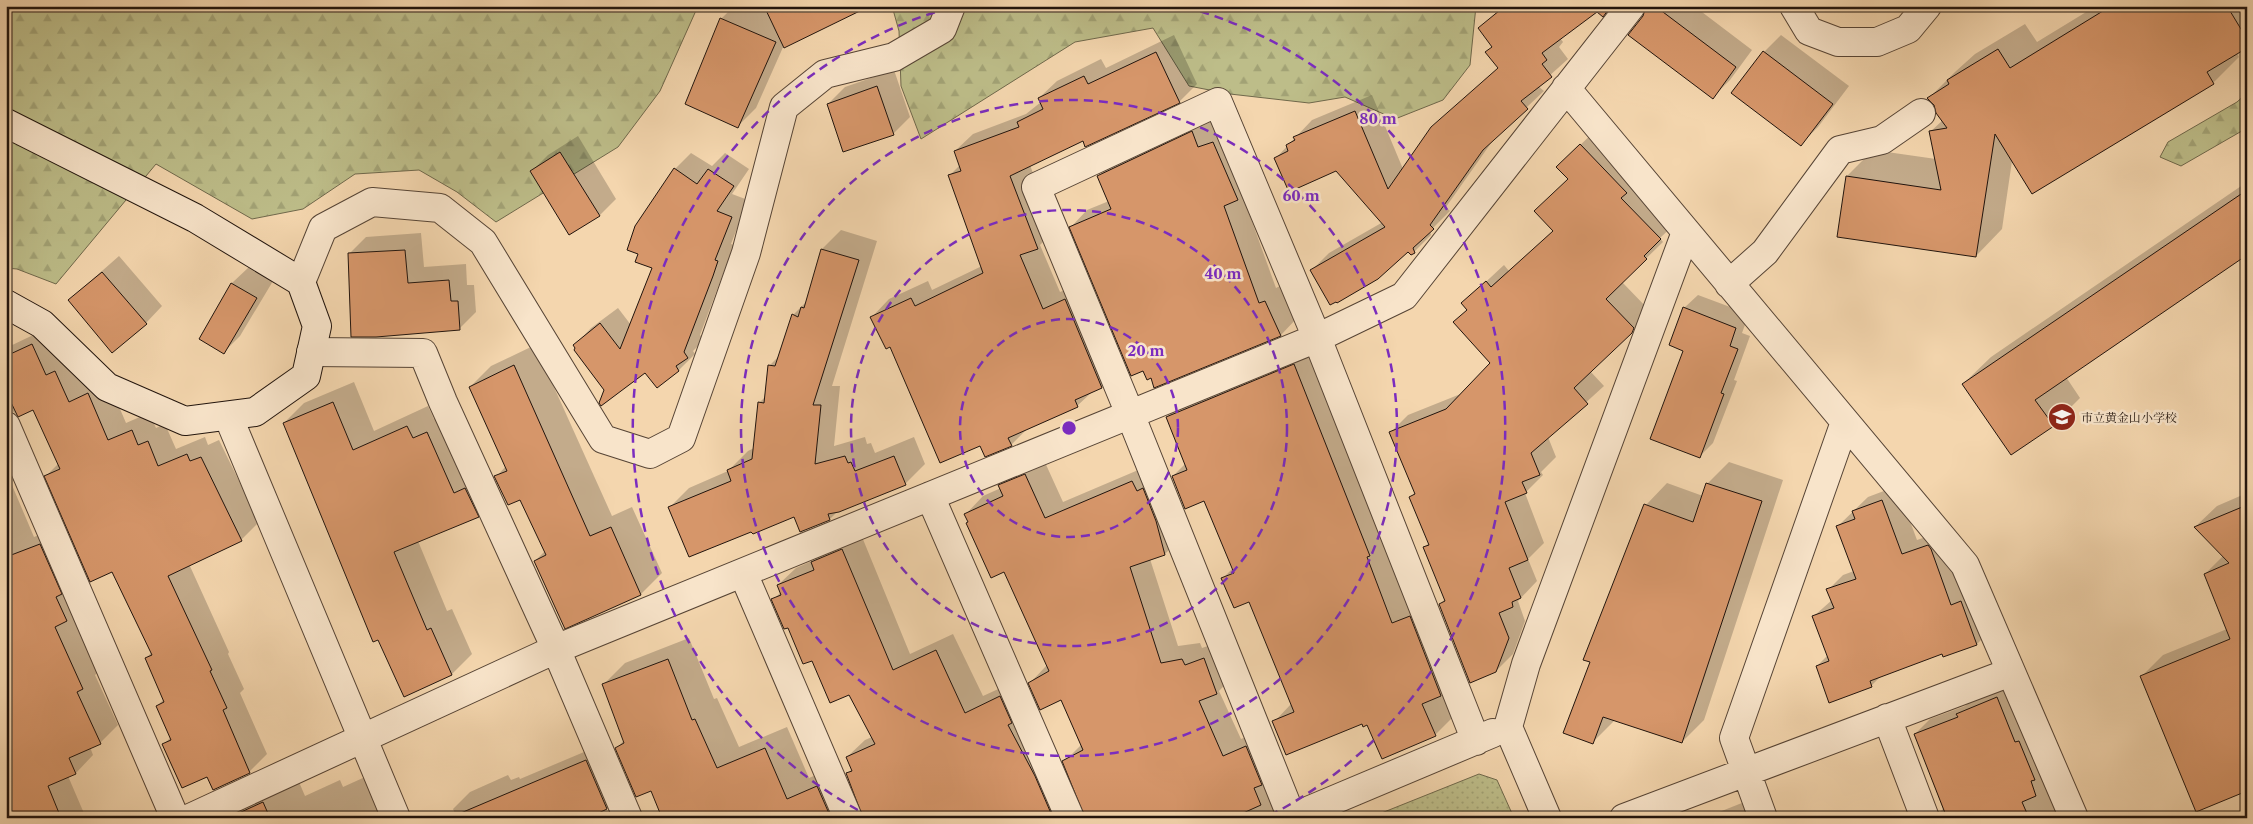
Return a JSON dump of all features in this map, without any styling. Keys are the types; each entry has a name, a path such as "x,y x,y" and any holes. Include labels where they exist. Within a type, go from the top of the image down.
{"street":[{"path":"301,282 323,228 372,202 440,208 483,242 603,439 650,454 681,438 746,253 784,107 825,74 894,57 942,29 951,6"},
{"path":"190,818 556,649 1317,338 1404,296 1631,6"},
{"path":"1794,6 1809,31 1838,42 1877,42 1908,29 1927,6"},
{"path":"1566,88 1964,565 2074,818"},
{"path":"1476,740 1317,338 1218,102 1036,187 1130,414 1292,818 1508,727"},
{"path":"1729,284 1765,252 1840,150 1882,140 1921,113"},
{"path":"6,123 196,218 301,282 317,326 306,376 255,412 184,420 107,387 42,324 6,304"},
{"path":"1547,818 1508,727 1526,664 1686,232"},
{"path":"311,352 423,353 443,402 556,649 628,818"},
{"path":"228,416 396,818"},
{"path":"1763,818 1734,738 1845,422"},
{"path":"6,426 175,818"},
{"path":"930,496 1070,818"},
{"path":"743,572 848,818"},
{"path":"1624,818 2011,672"},
{"path":"1887,718 1925,818"}],"green space":[{"path":"6,6 698,6 660,91 618,147 496,222 457,192 419,170 355,174 303,209 252,219 156,164 56,284 17,269 6,268"},
{"path":"892,6 1476,6 1470,65 1443,100 1395,119 1345,97 1309,103 1230,94 1189,86 1153,28 1075,42 921,139 901,86 899,31"},
{"path":"2247,93 2247,128 2181,166 2160,157 2168,142 2237,102"},
{"path":"1479,774 1497,780 1514,818 1369,818"}],"building":[{"path":"764,6 870,6 784,48"},
{"path":"1505,6 1611,6 1603,17 1597,12 1542,53 1547,60 1542,64 1552,77 1521,101 1528,109 1483,150 1430,225 1434,229 1413,248 1415,253 1411,255 1408,252 1378,279 1337,303 1330,305 1310,270 1385,227 1336,171 1289,192 1274,158 1288,151 1286,145 1295,140 1293,137 1355,111 1388,189 1431,127 1498,68 1485,52 1492,47 1478,28"},
{"path":"1646,6 1655,6 1736,67 1713,99 1628,35 1643,16"},
{"path":"2111,6 2227,6 2247,39 2247,48 2207,72 2214,84 2032,194 1995,134 1976,257 1837,237 1846,176 1941,190 1929,131 1947,128 1936,113 1934,105 1927,98 1949,84 1947,80 1998,49 2010,68"},
{"path":"720,18 776,42 738,128 685,104"},
{"path":"1763,51 1833,104 1801,146 1731,93"},
{"path":"1156,52 1180,103 1085,147 1083,141 1010,176 1038,249 1020,255 1043,309 1065,299 1102,388 1075,400 1078,407 1008,438 1012,446 985,457 980,446 940,463 890,347 886,349 870,317 911,298 915,306 983,273 948,175 961,171 954,151 1019,127 1017,122 1043,109 1038,98 1084,76 1088,84"},
{"path":"877,86 894,135 843,152 827,104"},
{"path":"1192,131 1198,147 1213,142 1238,200 1224,206 1259,303 1265,301 1281,336 1154,388 1151,378 1147,380 1143,371 1131,376 1069,227 1111,209 1097,176"},
{"path":"1580,144 1627,193 1621,198 1661,239 1644,256 1647,259 1606,299 1634,328 1632,333 1574,388 1588,404 1531,453 1540,475 1522,482 1527,493 1505,502 1528,560 1509,568 1521,598 1512,602 1513,607 1499,613 1509,638 1496,672 1470,683 1439,604 1445,601 1423,547 1429,545 1409,497 1415,494 1389,432 1446,409 1490,363 1453,322 1467,310 1461,303 1486,281 1491,287 1553,231 1534,211 1568,179 1556,167"},
{"path":"560,152 600,216 569,235 530,171"},
{"path":"674,168 697,184 708,169 734,186 717,211 732,217 715,260 718,261 713,276 684,352 688,358 676,366 679,371 657,388 645,373 601,406 599,403 604,390 574,350 573,345 600,323 620,349 652,268 635,262 638,254 627,250 635,226"},
{"path":"2247,190 2247,255 2035,400 2054,426 2011,455 1962,384"},
{"path":"821,249 859,260 813,405 821,405 815,464 845,456 848,463 851,462 855,471 894,456 906,485 839,512 828,514 830,520 800,532 794,517 689,557 668,507 731,481 727,470 752,459 758,402 764,403 768,365 775,366 792,314 798,317 801,307 804,308"},
{"path":"405,250 408,283 449,280 451,301 458,301 460,330 376,337 351,337 348,253"},
{"path":"102,272 147,324 112,353 68,300"},
{"path":"231,283 257,298 224,354 199,339"},
{"path":"1683,307 1736,328 1730,346 1738,349 1721,393 1724,394 1700,458 1650,439 1683,351 1669,345"},
{"path":"32,344 46,375 55,371 69,402 88,393 108,440 132,430 138,445 148,441 158,466 187,454 190,461 201,457 242,541 168,576 212,670 210,671 227,708 223,710 250,773 213,790 207,777 182,788 162,744 171,740 156,706 164,702 145,658 152,655 112,572 90,582 44,476 60,469 33,410 18,417 6,392 6,356"},
{"path":"1294,364 1370,556 1367,557 1392,623 1410,616 1441,696 1422,704 1436,736 1382,759 1367,725 1363,727 1362,724 1286,755 1272,721 1294,712 1249,602 1234,608 1221,578 1234,573 1204,501 1185,509 1172,476 1187,470 1166,417"},
{"path":"514,365 590,536 611,527 641,595 565,629 534,561 546,555 520,500 508,505 494,476 507,471 469,387"},
{"path":"333,402 353,450 407,426 413,438 427,432 454,493 465,488 479,517 394,552 427,630 431,628 452,675 404,697 378,640 373,642 283,423"},
{"path":"1025,474 1045,518 1132,481 1137,491 1143,488 1156,521 1165,555 1130,567 1161,663 1182,659 1185,665 1204,658 1217,694 1199,701 1223,756 1246,746 1262,785 1254,788 1261,805 1232,818 1085,818 1062,761 1083,750 1061,700 1040,710 1028,683 1049,671 1004,572 991,578 966,523 968,522 964,514 1003,496 998,485"},
{"path":"1706,483 1762,501 1682,743 1603,717 1593,744 1563,733 1590,662 1583,660 1644,504 1693,522"},
{"path":"1882,500 1902,554 1928,545 1931,549 1951,605 1961,601 1977,645 1943,657 1942,654 1870,681 1872,687 1829,703 1816,666 1829,661 1812,616 1834,608 1826,589 1856,579 1836,526 1855,519 1852,511"},
{"path":"2247,505 2247,791 2196,812 2140,676 2230,639 2204,574 2229,563 2194,527"},
{"path":"40,544 62,594 56,597 67,621 55,627 83,689 77,692 101,744 69,758 76,774 48,786 61,818 6,818 6,557"},
{"path":"842,549 893,670 936,650 965,713 1000,696 1012,723 1008,725 1035,776 1053,818 863,818 846,773 852,771 846,757 875,744 849,695 830,703 812,661 803,664 788,628 784,629 771,599 781,595 777,585 814,570 811,562"},
{"path":"668,659 692,720 695,719 717,768 765,748 787,799 817,786 831,818 662,818 651,791 636,797 615,748 624,743 602,684"},
{"path":"1997,697 2015,742 2019,741 2035,780 2031,781 2036,796 2022,802 2029,818 1947,818 1914,734 1958,717 1956,714"},
{"path":"586,760 607,809 588,818 449,818"},
{"path":"263,802 270,818 228,818"}],"place":[{"name":"市立黄金山小学校","path":"2062,417"}]}
